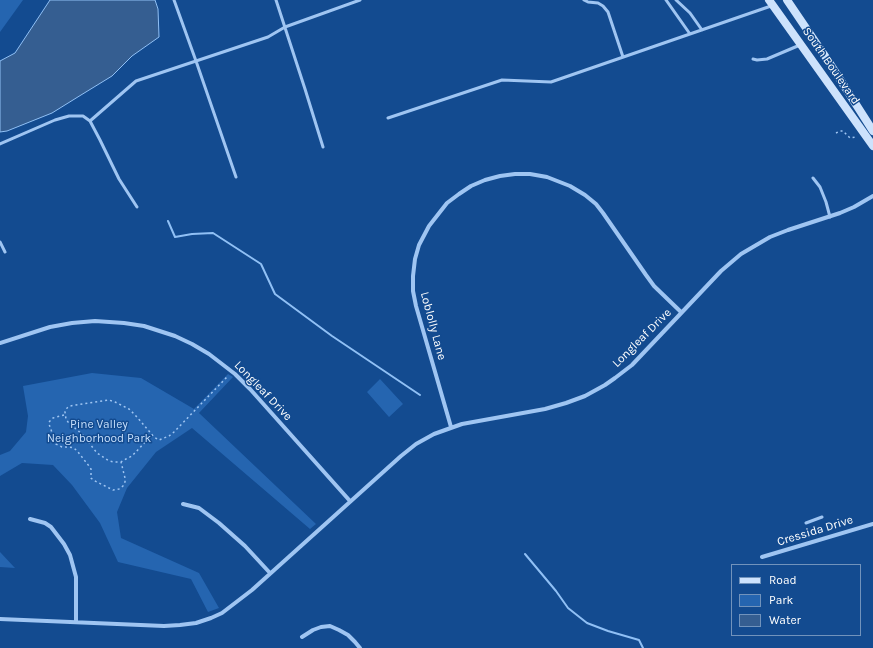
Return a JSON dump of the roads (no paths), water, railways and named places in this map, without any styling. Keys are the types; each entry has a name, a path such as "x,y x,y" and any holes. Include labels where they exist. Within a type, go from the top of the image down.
{"main road":[{"name":"South Boulevard","path":"787,0 827,58 873,131"},
{"name":"South Boulevard","path":"771,3 873,146"}],"street":[{"name":"Loblolly Lane","path":"451,428 416,306 413,276 415,259 419,245 429,226 447,203 471,186 500,176 530,174 547,177 570,186 585,195 596,204 603,213 654,286 681,312"},
{"name":"Longleaf Drive","path":"0,619 164,626 196,623 222,613 252,590 400,456 416,444 434,434 472,422 545,409 584,396 615,378 632,365 720,271 741,254 788,230 840,213 873,196"},
{"name":"Longleaf Drive","path":"0,343 50,327 95,321 124,322 144,326 175,336 209,354 239,378 350,501"},
{"path":"183,504 199,508 219,523 245,546 270,573"},
{"path":"30,519 45,523 51,527 64,544 70,555 76,577 76,622"},
{"name":"Cressida Drive","path":"762,557 873,524"},
{"path":"302,637 313,630 330,626 348,635 360,648"}],"lane":[{"path":"174,0 236,177"},
{"path":"276,0 307,95 322,147"},
{"path":"90,121 136,81 268,37 285,27 360,0"},
{"path":"584,0 598,3 608,12 623,57"},
{"path":"666,0 690,34"},
{"path":"676,0 690,13 702,30"},
{"path":"388,118 502,80 551,82 702,30 771,3"},
{"path":"753,60 767,59 801,45"},
{"path":"0,144 54,120 69,116 83,116 90,121 119,179 137,207"},
{"path":"814,178 820,187 830,217"},
{"path":"0,242 5,252"},
{"path":"806,523 822,517"}],"water":[{"path":"50,0 155,0 158,9 159,37 132,56 112,76 52,113 7,131 0,132 0,61 15,53"}],"waterway":[{"path":"168,221 175,237 192,234 213,233 261,264 275,294 332,336 420,395"},
{"path":"525,554 556,591 568,608 587,623 639,640 643,648"}],"park label":[{"name":"Pine Valley Neighborhood Park","path":"99,432"}]}
